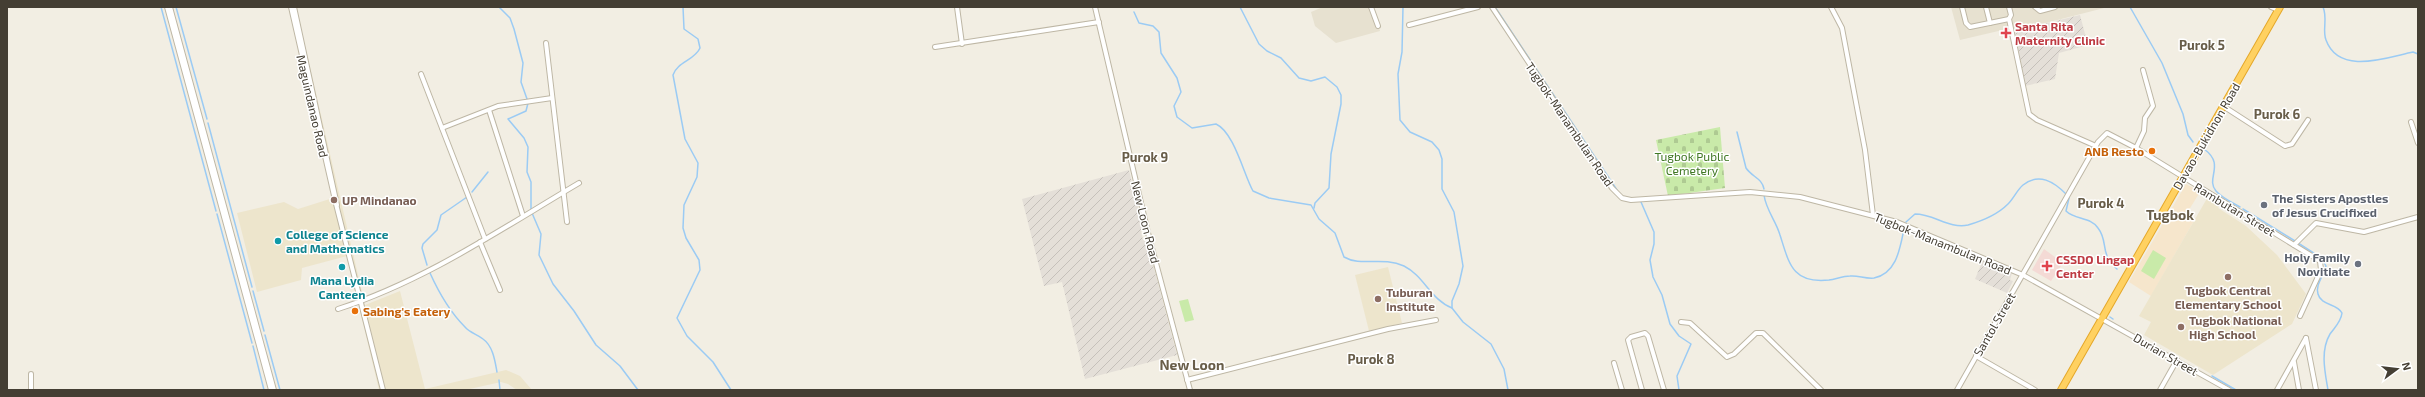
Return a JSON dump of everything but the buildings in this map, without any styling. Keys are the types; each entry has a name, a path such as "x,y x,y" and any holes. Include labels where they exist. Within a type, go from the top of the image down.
{"highway":[{"name":"Davao-Bukidnon Road","path":"2061,390 2279,8"}],"street":[{"path":"167,7 194,101"},
{"path":"170,7 271,390"},
{"name":"Maguindanao Road","path":"291,7 383,390"},
{"name":"Maguindanao Road","path":"294,7 338,205"},
{"path":"957,7 962,44"},
{"name":"New Loon Road","path":"1095,7 1149,237 1190,390"},
{"path":"1371,7 1378,26"},
{"path":"1409,25 1478,7"},
{"name":"Tugbok-Manambulan Road","path":"1492,7 1612,188 1622,198 1631,200 1728,193 1769,192 1800,197 1874,215 1897,222 2023,275 2102,318"},
{"path":"1831,7 1842,28 1865,150 1874,215"},
{"path":"1962,7 1968,26 2009,19"},
{"path":"1986,7 1990,23"},
{"path":"2009,7 2011,15 2009,19 2030,114 2037,120 2096,146"},
{"path":"2035,7 2040,11 2055,7"},
{"path":"2271,7 2279,8"},
{"path":"935,48 1099,22"},
{"path":"546,43 566,222"},
{"path":"2136,148 2144,131 2145,118 2153,106 2143,70"},
{"path":"421,74 485,239"},
{"path":"442,128 489,110 516,102 552,98"},
{"path":"2223,106 2285,146 2292,144 2308,120"},
{"path":"489,110 523,216"},
{"path":"2411,122 2418,143"},
{"name":"Rambutan Street","path":"2105,134 2110,133 2136,148 2317,259 2322,265 2300,316"},
{"name":"Santol Street","path":"1957,390 2096,146 2105,134"},
{"path":"338,308 362,301 406,283 480,242 579,183"},
{"path":"2294,245 2316,223 2364,232 2418,218"},
{"path":"480,242 500,290"},
{"path":"245,290 274,390"},
{"name":"Durian Street","path":"2102,318 2229,390"},
{"path":"1187,380 1396,327 1436,320"},
{"path":"1681,322 1690,323 1724,356 1734,354 1756,333 1763,333 1821,390"},
{"path":"1642,390 1628,340 1631,337 1645,333 1648,336 1664,390"},
{"path":"2277,390 2294,362 2306,338 2316,390"},
{"path":"1976,356 2035,390"},
{"path":"2160,390 2177,360"},
{"path":"2294,362 2299,390"},
{"path":"1614,363 1622,390"},
{"path":"30,390 31,374"},
{"path":"2280,384 2282,390"}],"shaded area":[{"name":"UP Mindanao","path":"289,7 296,7 365,305 400,291 425,389 506,370 520,376 532,390 517,390 508,384 501,382 465,390 379,390 347,256 302,268 301,280 257,292 237,213 284,202 298,209 333,198"},
{"path":"1323,7 1372,7 1380,31 1336,43 1315,26 1311,12"},
{"path":"1951,7 2108,7 2015,31 2007,29 1960,40"},
{"path":"2080,15 2088,45 2059,53 2055,79 2025,86 2015,31"},
{"path":"1129,170 1143,228 1141,232 1143,240 1147,242 1177,355 1085,379 1062,282 1044,286 1022,199"},
{"path":"2186,184 2200,192 2187,213 2195,219 2151,296 2129,282"},
{"name":"Tugbok Central Elementary School","path":"2209,195 2221,202 2218,208 2246,226 2277,255 2306,294 2292,324 2213,375 2144,335 2151,322 2139,316"},
{"name":"CSSDO Lingap Center","path":"2044,249 2063,263 2051,281 2032,270"},
{"path":"1983,260 2012,273 2010,280 2013,281 2007,293 1975,279"},
{"name":"Tuburan Institute","path":"1388,267 1402,323 1369,331 1355,275"}],"green space":[{"name":"Tugbok Public Cemetery","path":"1720,127 1725,188 1668,196 1656,140"},
{"path":"2153,250 2166,258 2154,279 2141,271"},
{"path":"1188,299 1194,320 1185,322 1179,301"}],"waterway":[{"path":"161,7 216,211"},
{"path":"176,7 207,119"},
{"path":"499,7 510,18 514,29 523,63 521,82 527,99"},
{"path":"683,7 684,29 698,39 700,48 698,52 678,67 673,75 685,139 698,163 697,177 684,205 683,228 686,238 699,260 700,270 677,318 687,336 713,362 731,390"},
{"path":"1240,7 1259,44 1267,51 1281,58 1299,78 1311,81 1325,77 1337,87 1341,95 1341,104 1331,154 1329,188 1315,203 1314,208"},
{"path":"1403,7 1402,52 1398,74 1400,120 1410,132 1432,142 1439,150 1442,159 1442,189 1454,212 1463,266 1459,284 1452,301 1452,308 1463,322 1491,344 1504,369 1508,390"},
{"path":"1495,7 1617,190"},
{"path":"2130,7 2162,63 2183,114 2188,135 2193,142"},
{"path":"2323,7 2325,15 2326,40 2332,51 2342,58 2353,61 2365,61 2378,60 2413,52 2418,54"},
{"path":"1134,12 1139,23 1153,26 1159,32 1161,53 1177,78 1181,92 1174,106 1177,117 1192,128 1216,124 1222,129 1233,144 1253,191 1269,198 1311,205 1319,219 1335,233 1344,257 1357,261 1388,262 1404,266 1411,270 1438,299 1452,308"},
{"path":"528,103 526,111 508,119 524,138 528,147 527,172 531,182 531,209"},
{"path":"208,123 252,287"},
{"path":"1737,132 1746,168 1761,182 1764,189"},
{"path":"2204,149 2214,160 2215,166 2213,186 2216,191 2218,194 2240,207"},
{"path":"472,192 488,172"},
{"path":"1906,222 1915,214 1929,216 1954,225 1968,225 1990,217 2000,211 2010,202 2023,185 2035,179 2051,182 2066,194"},
{"path":"1764,195 1790,263 1794,270 1807,279 1829,280 1845,276 1874,278 1882,275 1888,271 1896,259 1904,229"},
{"path":"427,265 422,248 423,244 437,230 441,215 467,197"},
{"path":"2069,198 2066,211 2074,216 2095,224 2103,238 2108,258 2111,264 2117,269"},
{"path":"1641,202 1654,232 1654,244 1650,260 1653,277 1662,295 1670,324 1679,336 1691,344 1677,376 1679,390"},
{"path":"2243,209 2295,241"},
{"path":"532,213 541,234 539,255 553,284 574,311 596,345 620,366 638,390"},
{"path":"217,214 252,343"},
{"path":"2298,243 2320,257"},
{"path":"2322,259 2326,266 2318,287 2318,294 2322,301 2337,308 2342,313 2339,322 2330,334 2325,347 2324,362 2328,390"},
{"path":"430,273 441,295 454,315 467,329 483,339 489,346 493,354 497,372"},
{"path":"253,291 264,331"},
{"path":"265,335 280,390"},
{"path":"253,346 264,390"},
{"path":"2212,376 2236,390"},
{"path":"499,380 500,390"}],"place":[{"name":"Santa Rita Maternity Clinic","path":"2006,33"},
{"name":"ANB Resto","path":"2152,151"},
{"name":"UP Mindanao","path":"334,200"},
{"name":"The Sisters Apostles of Jesus Crucifixed","path":"2264,205"},
{"name":"College of Science and Mathematics","path":"278,241"},
{"name":"Holy Family Novitiate","path":"2358,264"},
{"name":"CSSDO Lingap Center","path":"2047,266"},
{"name":"Mana Lydia Canteen","path":"342,267"},
{"name":"Tugbok Central Elementary School","path":"2228,277"},
{"name":"Tuburan Institute","path":"1378,299"},
{"name":"Sabing's Eatery","path":"355,311"},
{"name":"Tugbok National High School","path":"2181,327"}],"district":[{"name":"Purok 5","path":"2202,45"},
{"name":"Purok 6","path":"2277,114"},
{"name":"Purok 9","path":"1145,157"},
{"name":"Purok 4","path":"2101,203"},
{"name":"Tugbok","path":"2170,214"},
{"name":"Purok 8","path":"1371,359"},
{"name":"New Loon","path":"1192,364"}]}
